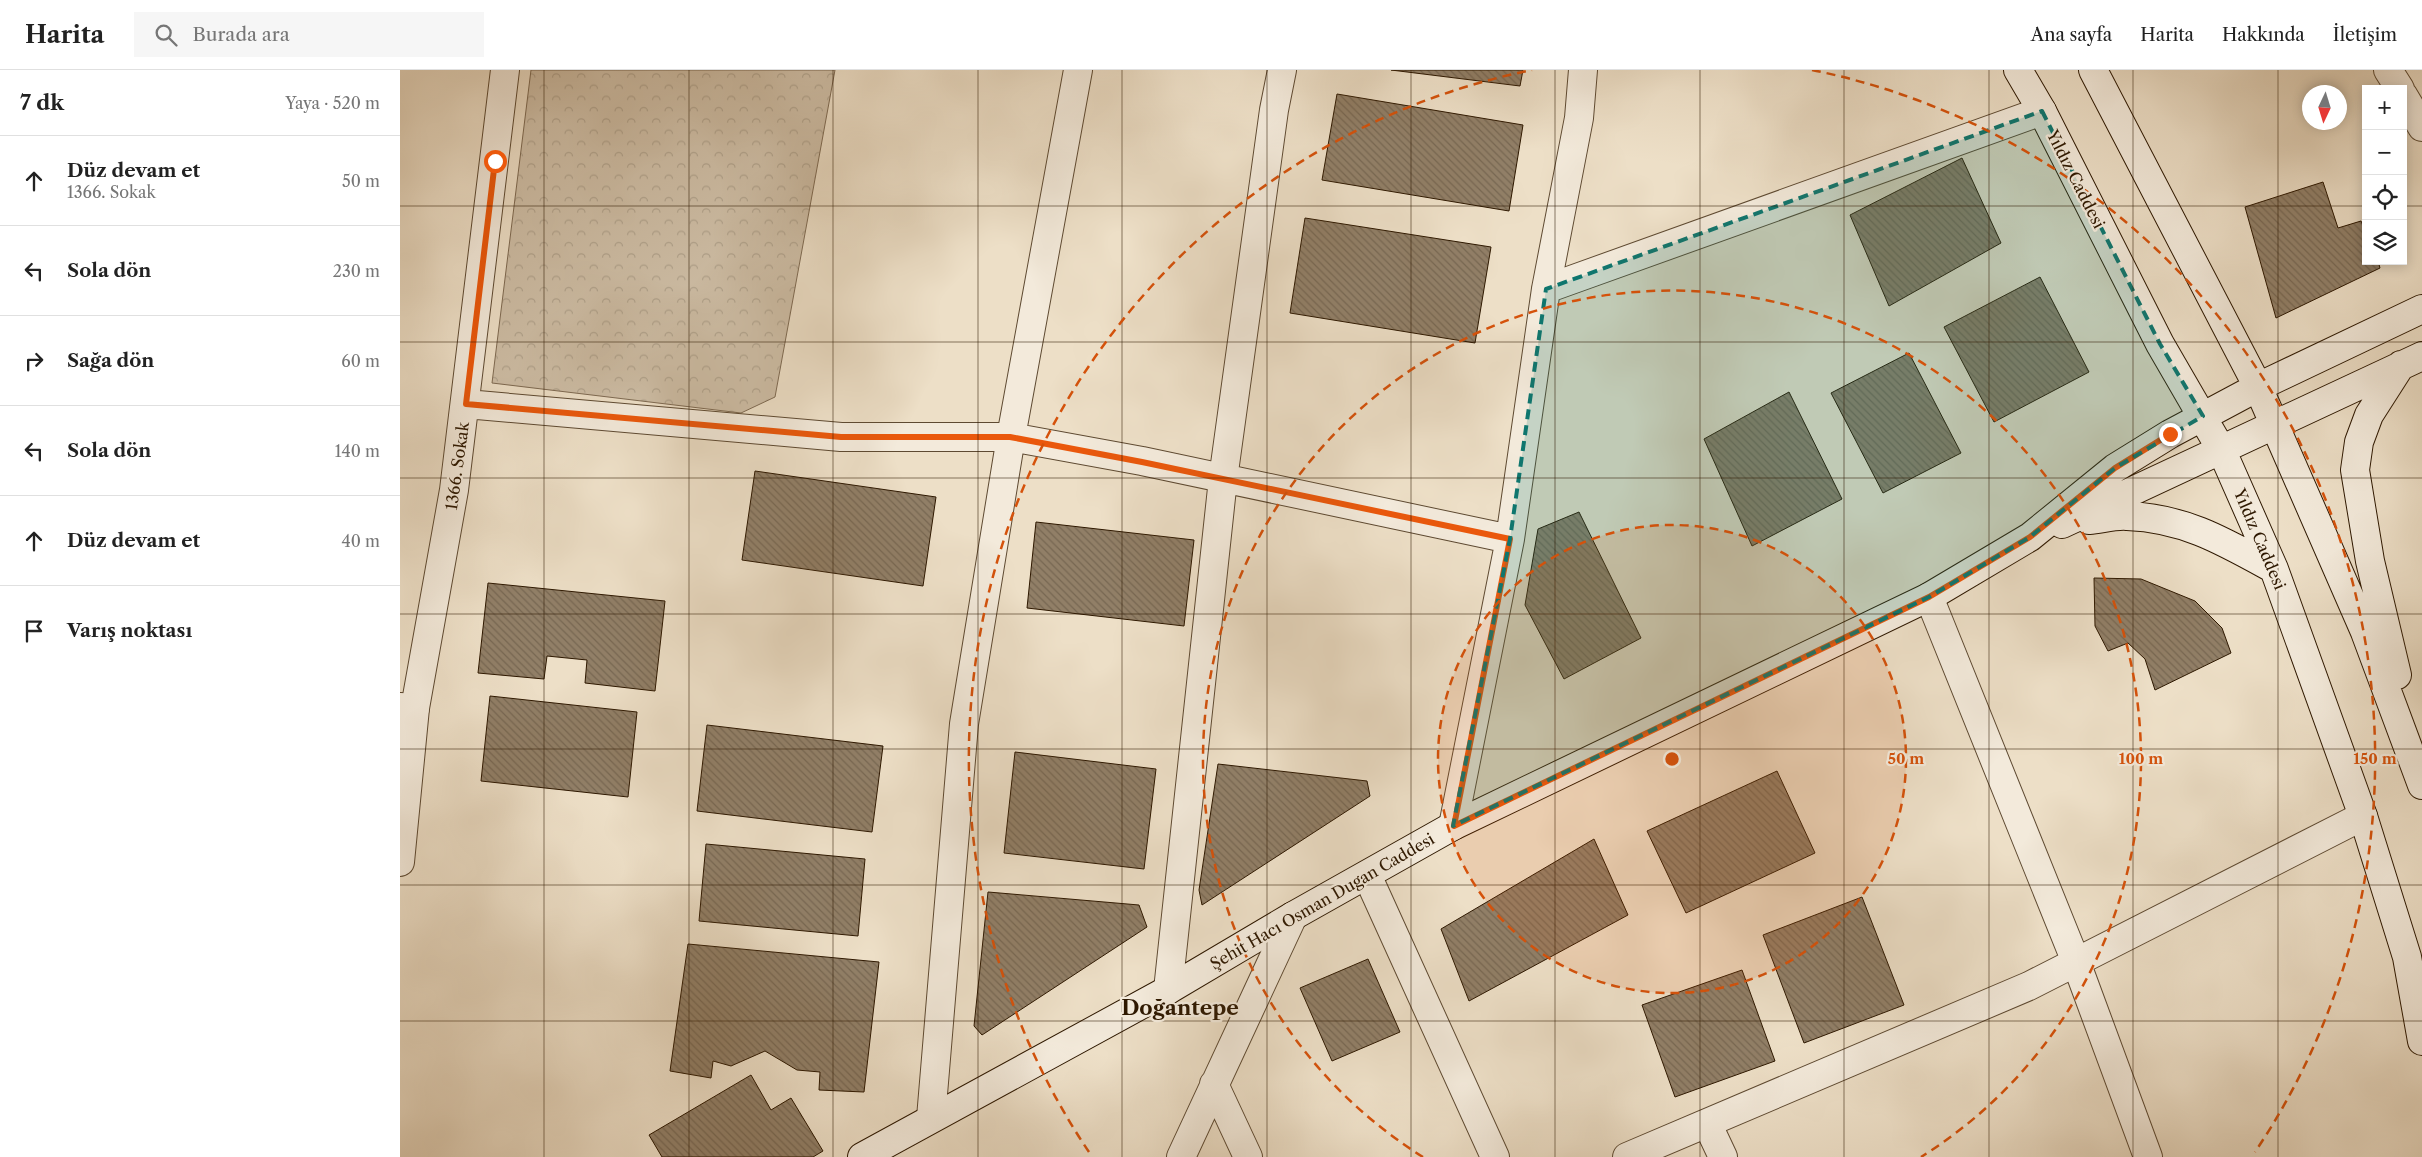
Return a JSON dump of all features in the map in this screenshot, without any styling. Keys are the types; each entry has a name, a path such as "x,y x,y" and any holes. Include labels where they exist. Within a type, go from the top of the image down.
{"street":[{"name":"1366. Sokak","path":"400,862 408,708 454,490 466,404 505,70"},
{"path":"931,1118 964,724 1010,437 1078,70"},
{"path":"1168,990 1223,478 1274,110 1282,70"},
{"path":"1454,826 1510,539 1546,289 1579,118 1583,70"},
{"name":"Yıldız Caddesi","path":"2018,70 2042,111 2160,344 2222,451 2274,569 2363,816 2407,957 2422,1041"},
{"path":"2093,70 2258,387 2365,632 2422,785"},
{"path":"2388,70 2397,85"},
{"path":"2407,102 2422,127"},
{"path":"1546,289 2042,111"},
{"path":"2030,537 2115,468 2203,416 2258,387 2422,309"},
{"path":"2030,537 2063,524 2222,451 2412,360"},
{"path":"2412,360 2369,415 2359,442 2355,470 2370,561 2422,785"},
{"path":"466,404 841,437 1010,437 1223,478 1510,539"},
{"path":"2063,524 2126,516 2172,522 2211,534 2274,569"},
{"name":"Şehit Hacı Osman Dugan Caddesi","path":"862,1157 1168,990 1293,916 1454,826 1929,597 2030,537"},
{"path":"1929,597 2076,962 2148,1157"},
{"path":"1626,1157 2029,986 2363,816"},
{"path":"1367,874 1494,1157"},
{"path":"1181,1157 1293,916"},
{"path":"1214,1084 1248,1157"},
{"path":"1707,1122 1722,1157"}],"highlighted area":[{"path":"2042,111 2160,344 2203,416 2115,468 2030,537 1929,597 1453,826 1510,539 1546,289"}],"green space":[{"path":"531,70 835,70 775,397 741,413 492,383"}],"building":[{"path":"1391,70 1523,70 1520,86"},
{"path":"1337,94 1523,125 1509,211 1322,180"},
{"path":"1962,158 2001,243 1889,306 1850,215"},
{"path":"2323,182 2338,228 2361,221 2362,265 2379,265 2380,268 2276,318 2245,207"},
{"path":"1305,218 1491,247 1475,343 1290,313"},
{"path":"2040,277 2089,372 1994,422 1944,327"},
{"path":"1909,353 1961,453 1883,493 1831,393"},
{"path":"1789,392 1842,499 1752,546 1704,439"},
{"path":"755,471 936,497 923,586 742,560"},
{"path":"1579,512 1641,638 1564,679 1525,605 1538,529"},
{"path":"1036,522 1194,540 1184,626 1027,608"},
{"path":"2094,578 2141,579 2195,601 2222,628 2231,653 2155,690 2145,659 2128,643 2108,651 2095,626"},
{"path":"488,583 665,601 655,691 585,683 587,660 547,656 544,679 478,673"},
{"path":"490,696 637,712 628,797 481,781"},
{"path":"707,725 883,746 872,832 697,811"},
{"path":"1015,752 1156,769 1144,869 1004,853"},
{"path":"1218,764 1367,781 1370,796 1202,905 1199,890"},
{"path":"1777,771 1815,853 1686,913 1647,831"},
{"path":"1594,839 1628,915 1469,1001 1441,929"},
{"path":"706,844 865,859 858,936 699,921"},
{"path":"988,892 1139,905 1147,927 982,1035 974,1026"},
{"path":"1862,897 1904,1005 1804,1043 1763,935"},
{"path":"688,944 879,962 864,1092 819,1090 820,1072 797,1070 765,1051 731,1066 713,1061 711,1078 670,1071"},
{"path":"1368,959 1400,1032 1332,1061 1300,988"},
{"path":"1742,970 1775,1061 1675,1097 1642,1005"},
{"path":"751,1075 771,1110 791,1098 823,1151 813,1157 662,1157 649,1135"}],"district":[{"name":"Doğantepe","path":"1180,1007"}],"route":[{"path":"495,161 466,404 841,437 1010,437 1142,462 1510,539 1454,826 1929,597 2030,537 2115,468 2170,434"}]}
